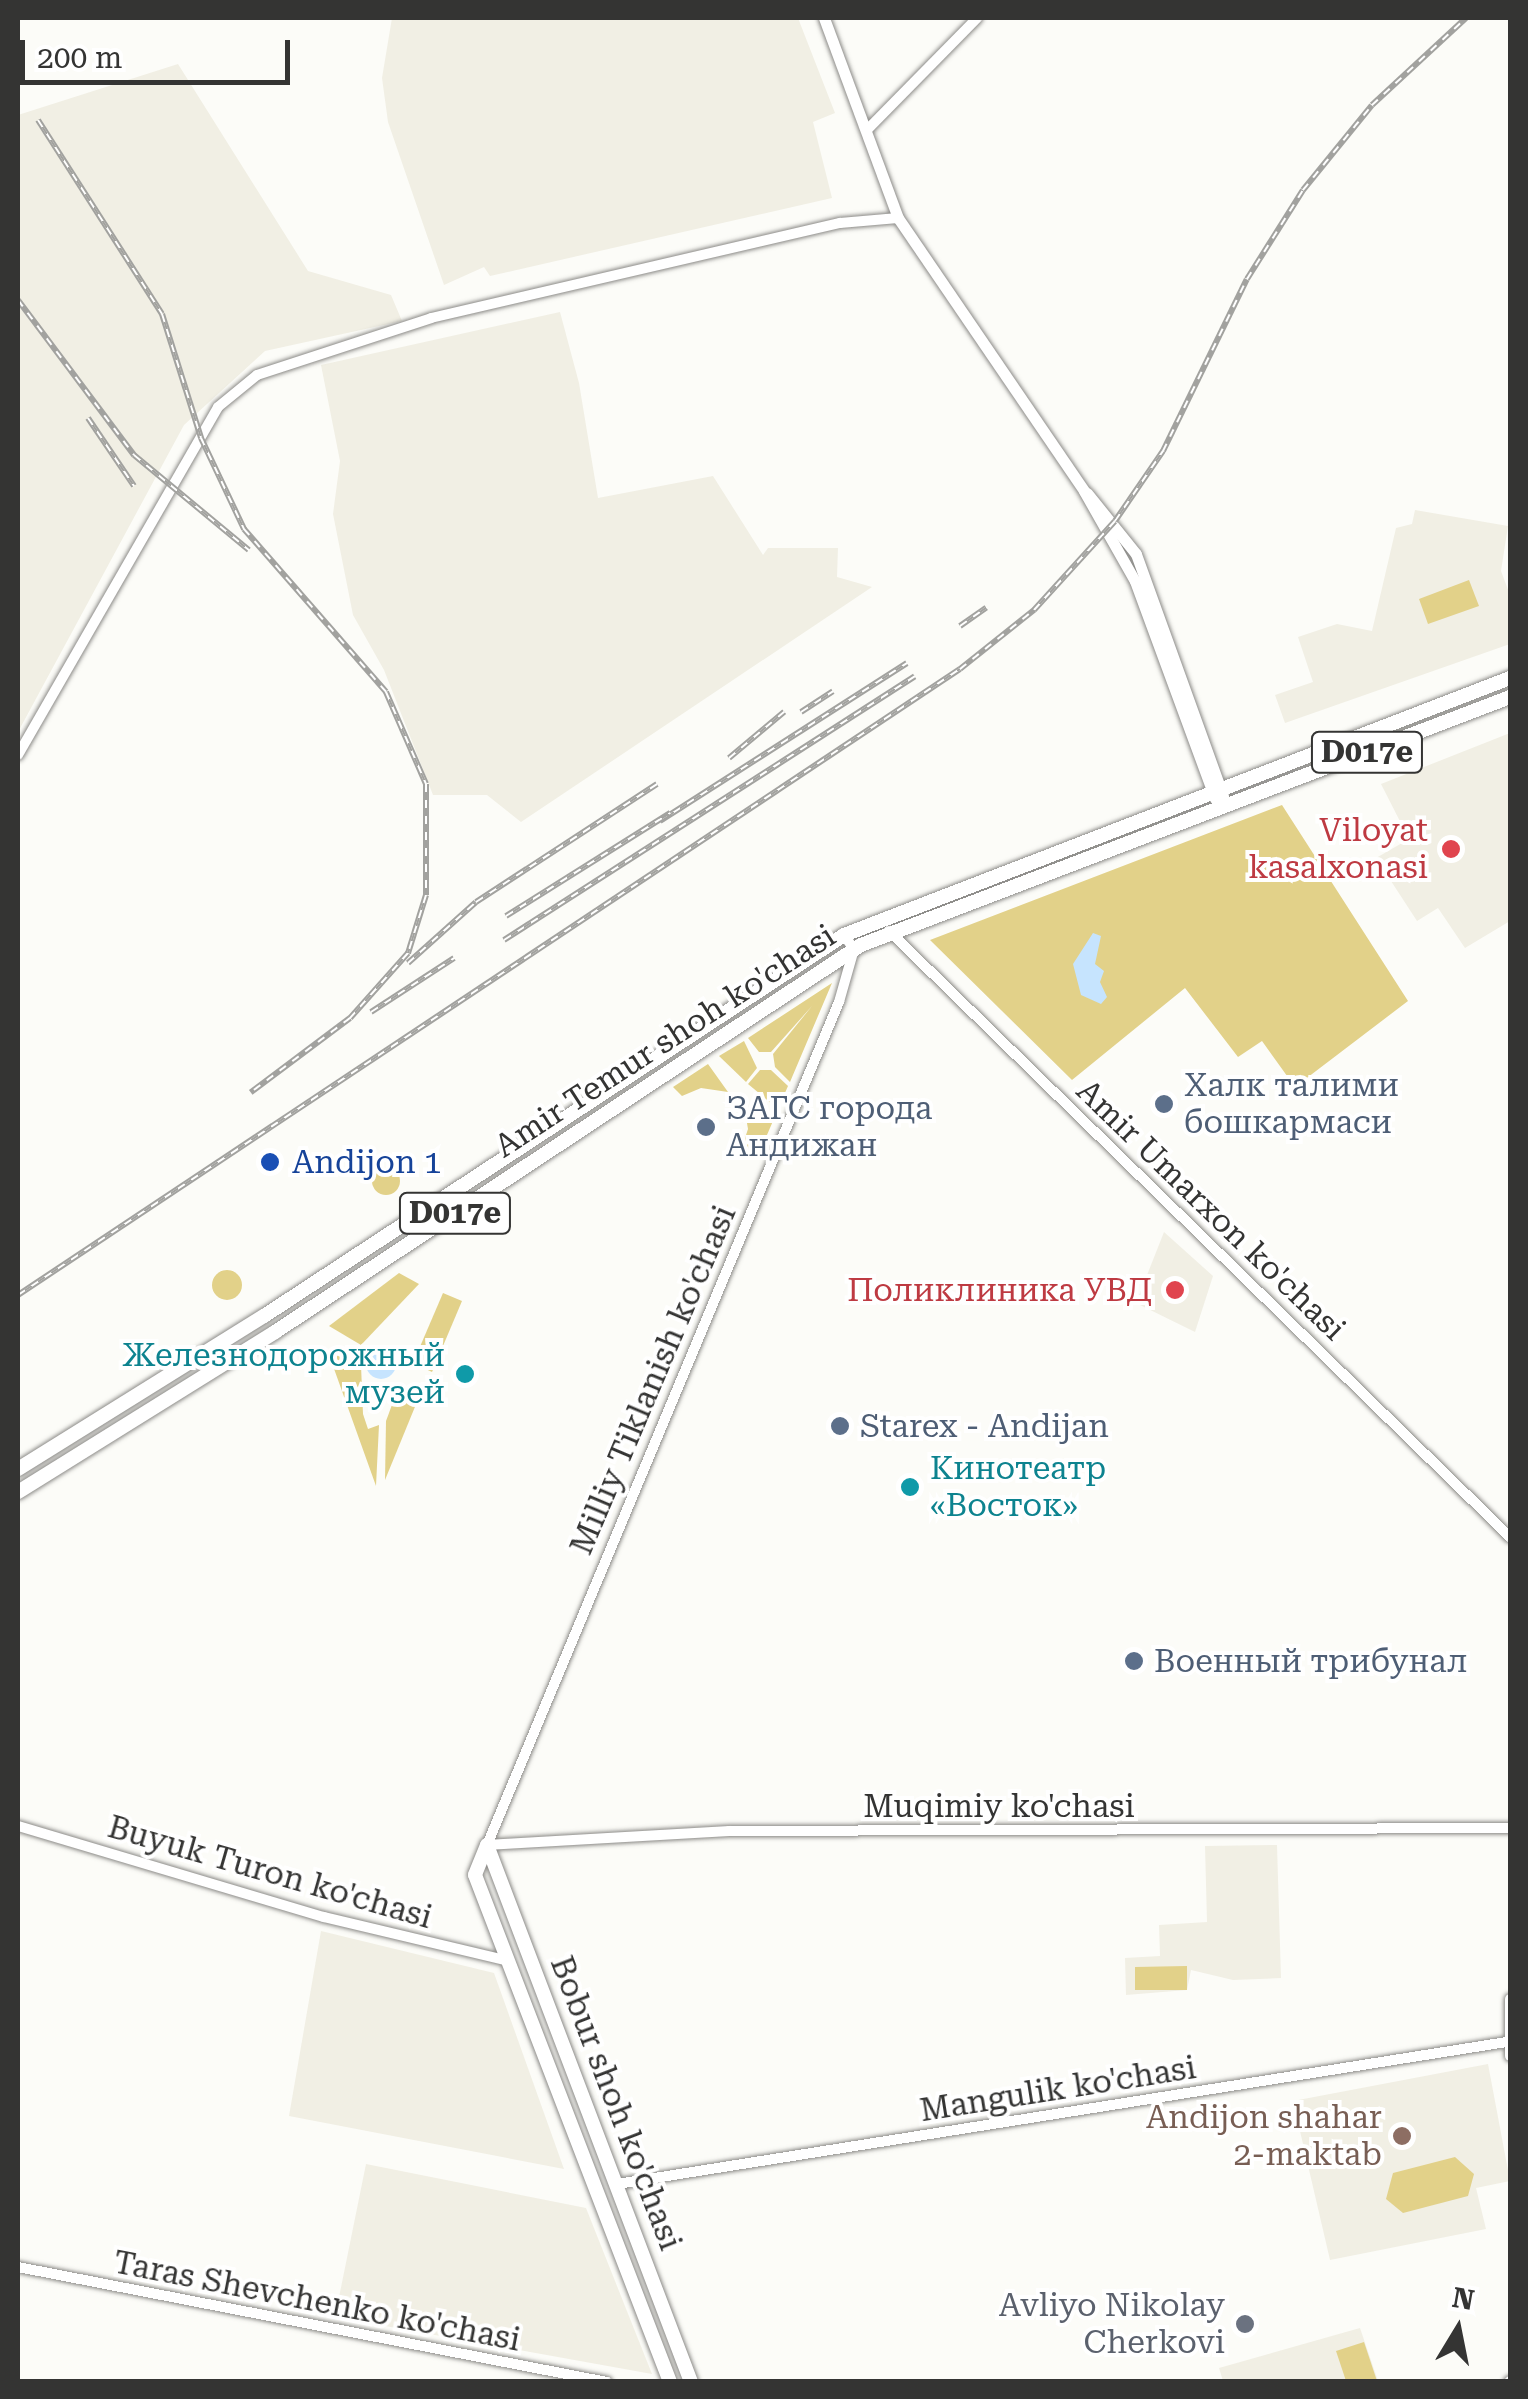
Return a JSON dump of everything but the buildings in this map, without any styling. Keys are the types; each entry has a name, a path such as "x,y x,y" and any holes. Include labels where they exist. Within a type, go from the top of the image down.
{"main road":[{"path":"824,18 898,218 1084,490 1136,554 1222,785 1222,806"},
{"path":"1084,490 1135,581 1208,791 1222,806"},
{"name":"D017e","path":"882,916 1510,678"},
{"name":"D017e","path":"890,932 1510,696"},
{"name":"Amir Temur shoh ko'chasi","path":"18,1469 264,1316 844,935 882,916"},
{"name":"Amir Temur shoh ko'chasi","path":"18,1492 275,1332 854,949 890,932"},
{"path":"264,1316 275,1332"},
{"name":"Bobur shoh ko'chasi","path":"487,1845 475,1876 670,2382"},
{"name":"Bobur shoh ko'chasi","path":"487,1845 691,2382"}],"street":[{"path":"867,130 977,18"},
{"path":"18,756 218,408 257,374 431,318 840,223 898,218"},
{"name":"Amir Umarxon ko'chasi","path":"882,916 890,932 1510,1538"},
{"path":"844,935 854,949"},
{"name":"Milliy Tiklanish ko'chasi","path":"487,1845 825,1038 854,949"},
{"name":"Buyuk Turon ko'chasi","path":"18,1826 307,1912 509,1961"},
{"name":"Muqimiy ko'chasi","path":"487,1845 730,1832 1510,1828"},
{"path":"1510,1999 1510,2056"},
{"name":"Mangulik ko'chasi","path":"617,2184 1507,2042"},
{"name":"Taras Shevchenko ko'chasi","path":"18,2267 606,2382"}],"shaded area":[{"path":"392,18 798,18 835,113 813,122 832,198 490,276 484,267 444,285 388,122 382,78"},
{"path":"178,64 308,271 391,295 402,321 265,351 184,425 18,732 18,115"},
{"path":"560,312 579,383 598,498 713,476 763,555 768,548 838,548 837,577 872,587 521,822 487,795 433,795 384,670 353,615 333,514 340,461 321,365"},
{"path":"1415,510 1508,526 1501,571 1510,595 1510,644 1285,723 1275,695 1313,682 1298,637 1337,624 1372,631 1396,528 1412,524"},
{"path":"1469,580 1479,606 1428,624 1419,599"},
{"name":"Viloyat kasalxonasi","path":"1510,733 1510,921 1465,948 1438,908 1417,921 1376,858 1409,839 1381,784"},
{"path":"1282,805 1408,1001 1295,1087 1262,1041 1238,1057 1185,988 1072,1080 930,940"},
{"path":"832,983 790,1082 775,1067 773,1054 812,1006 771,1052 759,1052 748,1038"},
{"path":"744,1041 757,1068 746,1082 719,1056"},
{"path":"708,1064 728,1092 701,1088 682,1096 673,1087"},
{"path":"760,1070 771,1070 788,1086 778,1109 748,1084"},
{"path":"744,1106 773,1121 757,1158 740,1153 748,1129"},
{"path":"386,1167 396,1171 400,1181 396,1191 386,1195 376,1191 372,1181 376,1171"},
{"name":"Поликлиника УВД","path":"1164,1232 1213,1276 1195,1332 1136,1303"},
{"path":"227,1270 241,1279 242,1285 233,1299 227,1300 213,1291 212,1285 221,1271"},
{"path":"399,1273 419,1284 361,1345 329,1326"},
{"path":"443,1293 462,1301 432,1372 413,1363"},
{"path":"328,1352 361,1365 363,1414 368,1429 379,1425 376,1486"},
{"path":"399,1386 419,1397 385,1480 386,1421"},
{"path":"1277,1845 1281,1978 1233,1980 1191,1970 1187,1990 1126,1995 1125,1958 1160,1956 1159,1925 1207,1922 1205,1846"},
{"path":"321,1931 494,1973 564,2169 289,2116"},
{"path":"1187,1966 1187,1990 1135,1990 1135,1967"},
{"name":"Andijon shahar 2-maktab","path":"1488,2064 1510,2181 1476,2188 1486,2229 1330,2260 1293,2101"},
{"path":"1455,2157 1474,2174 1468,2196 1403,2213 1386,2199 1393,2173"},
{"path":"366,2164 586,2208 652,2374 335,2317"},
{"path":"1360,2328 1378,2381 1223,2381 1219,2368"},
{"path":"1364,2342 1377,2381 1346,2381 1336,2351"}],"water":[{"path":"1093,933 1101,936 1095,964 1104,971 1100,982 1107,997 1101,1004 1081,995 1073,964"},
{"path":"381,1349 395,1358 396,1364 387,1378 381,1379 367,1370 366,1364 375,1350"}],"railway":[{"path":"18,1295 960,669 1034,610 1115,521 1163,451 1247,279 1303,190 1372,105 1466,18"},
{"path":"38,120 162,314 201,438 244,529 386,692 426,784 426,895 408,953 350,1018 251,1092"},
{"path":"18,300 134,455 249,550"},
{"path":"88,418 134,486"},
{"path":"960,626 986,608"},
{"path":"660,821 907,663"},
{"path":"504,940 915,676"},
{"path":"801,712 833,691"},
{"path":"729,758 784,712"},
{"path":"408,963 476,902 657,784"},
{"path":"506,916 670,813"},
{"path":"371,1012 454,958"}],"place":[{"name":"Viloyat kasalxonasi","path":"1451,849"},
{"name":"Халк талими бошкармаси","path":"1164,1104"},
{"name":"ЗАГС города Андижан","path":"706,1127"},
{"name":"Andijon 1","path":"270,1162"},
{"name":"Поликлиника УВД","path":"1175,1290"},
{"name":"Железнодорожный музей","path":"465,1374"},
{"name":"Starex - Andijan","path":"840,1426"},
{"name":"Кинотеатр «Восток»","path":"910,1487"},
{"name":"Военный трибунал","path":"1134,1661"},
{"name":"Andijon shahar 2-maktab","path":"1402,2136"},
{"name":"Avliyo Nikolay Cherkovi","path":"1245,2324"}]}
